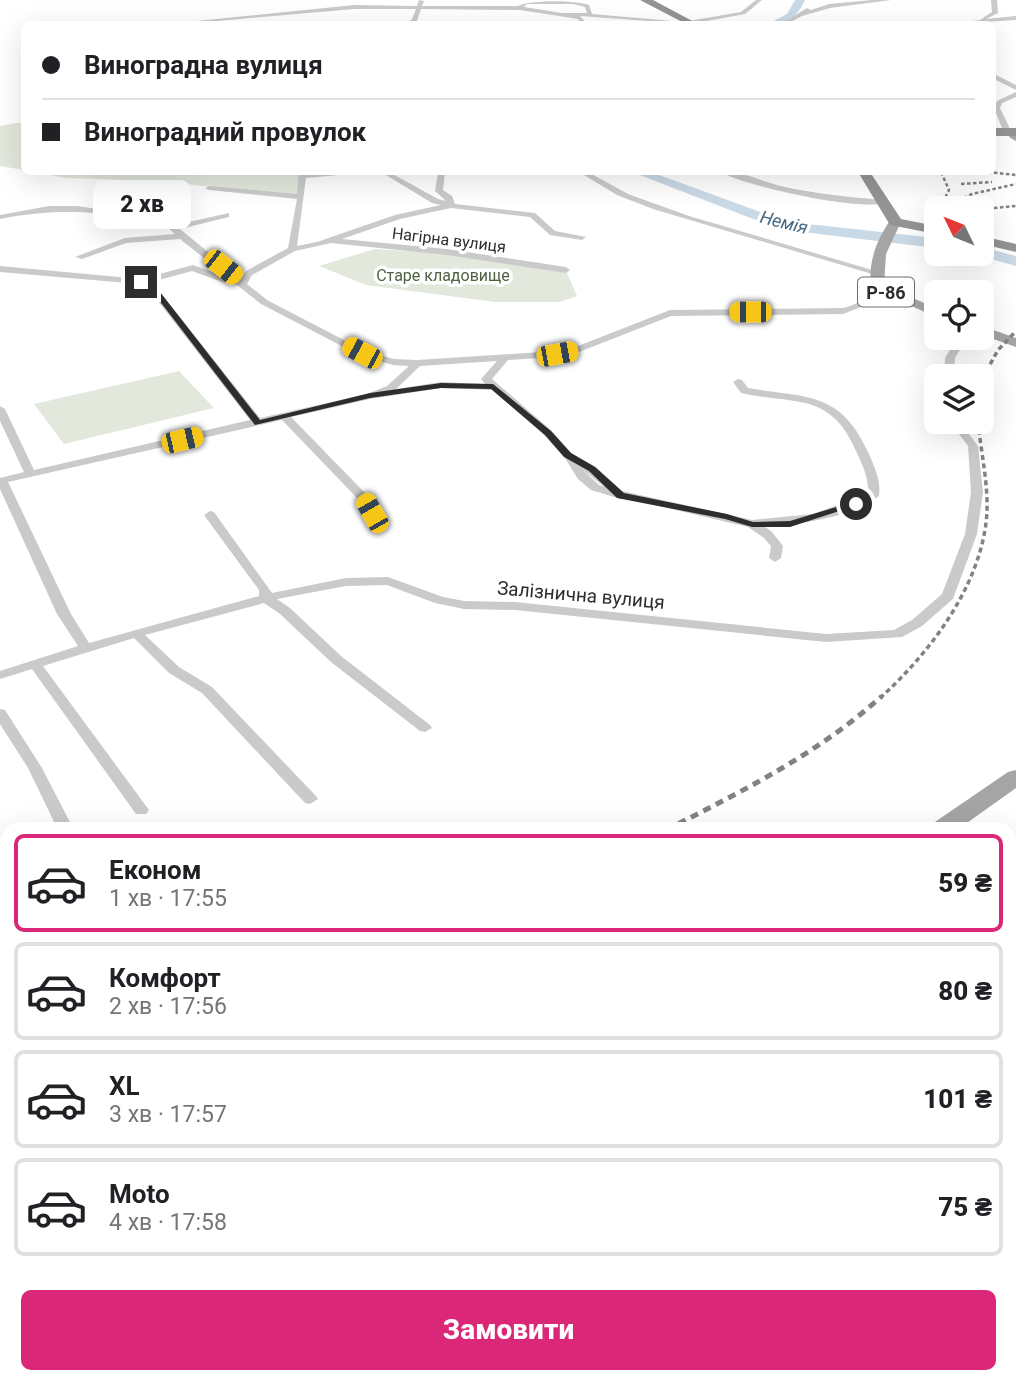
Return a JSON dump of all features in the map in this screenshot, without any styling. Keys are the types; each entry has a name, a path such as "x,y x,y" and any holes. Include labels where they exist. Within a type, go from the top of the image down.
{"highway":[{"path":"645,0 683,21"},
{"path":"865,175 870,186 893,215 892,226 924,229"},
{"path":"994,243 1016,248"}],"main road":[{"name":"Р-86","path":"892,226 882,243 875,272 878,288 924,308"},
{"path":"994,335 1016,343"},
{"path":"951,822 1016,777"}],"street":[{"path":"451,0 473,8"},
{"path":"703,21 743,13 759,0"},
{"path":"790,21 829,0"},
{"path":"803,14 829,6 888,0"},
{"path":"977,20 995,13 993,0"},
{"path":"520,8 526,2 573,2 586,6 590,15"},
{"path":"212,21 288,12 421,4 452,8 520,8 655,21"},
{"path":"418,15 421,4"},
{"path":"411,21 418,15 452,8"},
{"path":"564,14 582,21"},
{"path":"254,18 261,21"},
{"path":"971,21 1016,18"},
{"path":"996,77 1016,88"},
{"path":"1005,134 998,109 999,102 1016,94"},
{"path":"292,250 304,175"},
{"name":"Нагірна вулиця","path":"390,175 435,201 532,215 553,233 582,237"},
{"name":"Нагірна вулиця","path":"442,175 439,191 449,198 452,205"},
{"path":"589,175 635,199 708,224 875,272"},
{"path":"732,175 797,193 883,202"},
{"path":"209,188 302,197"},
{"name":"Нагірна вулиця","path":"243,283 249,273 292,250 397,217 452,205"},
{"path":"0,217 47,208 80,207 146,218 174,228 264,302 362,353 384,360 417,363 504,359 576,350 670,313 843,311 860,307 874,297 878,288"},
{"path":"174,228 226,215"},
{"path":"79,257 125,241 182,236"},
{"name":"Нагірна вулиця","path":"328,240 447,251 566,270"},
{"path":"0,270 141,282 193,268 225,280 243,283"},
{"path":"141,282 157,294 258,423"},
{"path":"504,359 486,379 548,433 582,477 595,488 621,496 727,516 752,524 768,535 777,546 775,558"},
{"path":"370,396 391,388 417,363"},
{"path":"738,382 745,391 819,403 838,411 848,421 860,445 875,485 873,496 856,504 790,524 752,524"},
{"path":"85,647 64,614 1,481 370,396 441,385 493,387"},
{"path":"0,409 30,474"},
{"path":"284,416 362,496 372,513"},
{"name":"Залізнична вулиця","path":"0,675 85,647 266,598 346,582 388,581 464,606 515,606 826,638 897,634 917,623 948,596 971,534 977,492 973,446 964,434"},
{"path":"210,515 265,590 266,598 285,611 336,659 425,728"},
{"path":"136,633 174,670 207,690 310,799"},
{"path":"35,664 141,810"},
{"path":"0,713 34,768 62,822"}],"green space":[{"path":"21,123 21,170 0,166 0,126"},
{"path":"50,175 301,175 298,196 156,181"},
{"name":"Старе кладовище","path":"375,249 441,253 567,273 577,296 559,302 495,302 366,285 319,266"},
{"path":"179,371 214,408 64,444 34,404"}],"waterway":[{"name":"Немія","path":"780,21 791,16 800,0"},
{"name":"Немія","path":"647,175 758,216 808,229 924,242"},
{"name":"Немія","path":"994,255 1016,261"}],"railway":[{"path":"996,173 1016,175"},
{"path":"942,175 949,190 946,196"},
{"path":"961,184 992,182"},
{"path":"968,196 1016,184"},
{"path":"994,208 1016,206"},
{"path":"990,364 998,350 1016,331"},
{"path":"880,698 918,660 935,638 965,590 976,565 987,512 980,434"},
{"path":"681,822 751,786 806,753 858,717 882,696"}],"route":[{"path":"141,282 157,294 258,423 370,396 441,385 493,387 548,433 567,455 592,469 621,496 727,516 752,524 790,524 856,504"}]}
